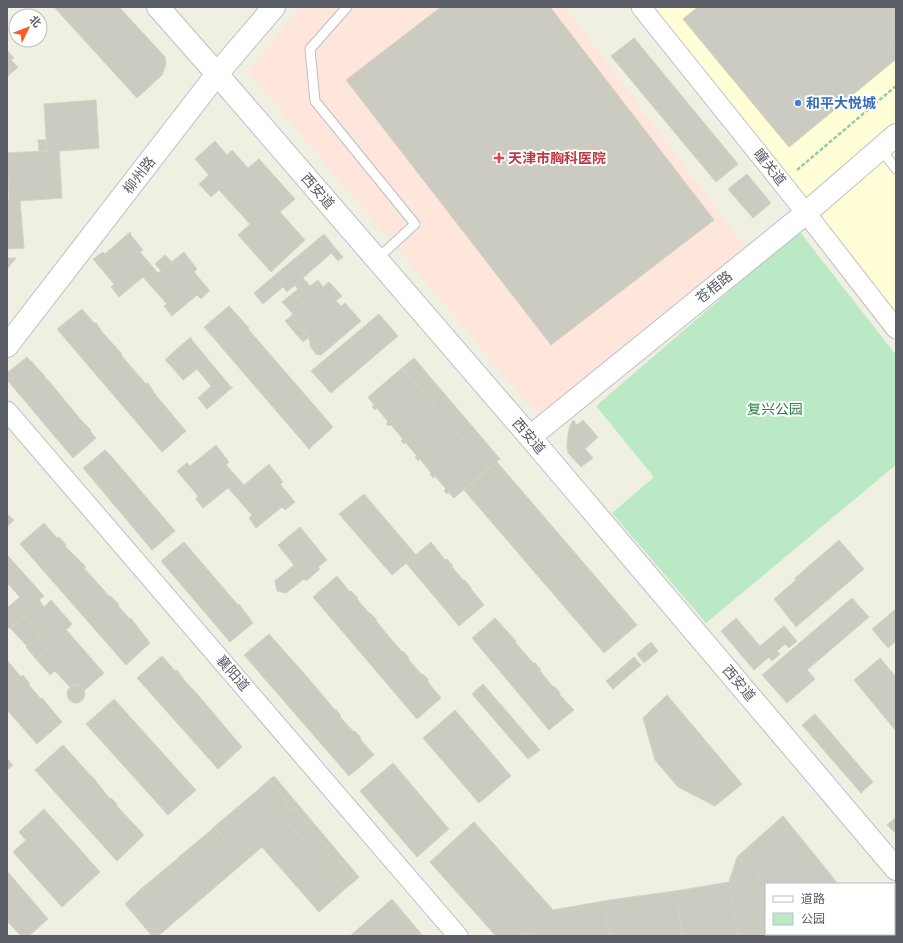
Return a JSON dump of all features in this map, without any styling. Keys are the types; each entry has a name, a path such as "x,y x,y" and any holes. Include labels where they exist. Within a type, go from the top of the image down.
{"street":[{"name":"西安道","path":"158,7 530,437 896,869"},
{"name":"柳州路","path":"7,346 217,74 274,7"},
{"name":"瞳关道","path":"641,7 806,213 896,329"},
{"name":"苍梧路","path":"530,437 806,213 888,141"},
{"name":"襄阳道","path":"7,411 458,936"}],"lane":[{"path":"347,7 310,49 315,101 415,224 377,260"},
{"path":"888,141 896,169"}],"path":[{"path":"782,183 896,86"}],"shaded area":[{"name":"天津市胸科医院","path":"300,7 565,7 747,249 539,416 248,72"},
{"path":"638,7 896,7 896,323"}],"green space":[{"name":"复兴公园","path":"799,231 896,355 896,465 706,623 612,513 654,477 596,406"}],"building":[{"path":"54,7 119,7 165,57 166,64 162,75 137,98"},
{"path":"441,7 550,7 714,220 551,345 346,80"},
{"name":"和平大悦城","path":"698,7 896,7 896,59 789,147 683,19"},
{"name":"和平大悦城","path":"698,7 760,7 799,53 851,7 858,7 896,53 896,59 789,147 683,19"},
{"path":"634,38 738,164 716,182 611,56"},
{"path":"7,50 14,58 11,60 18,67 7,77"},
{"path":"96,100 99,148 59,151 62,198 20,201 24,248 7,249 7,200 9,200 7,153 47,151 44,104"},
{"path":"38,140 46,140 47,151 39,151"},
{"path":"215,141 227,155 232,150 248,168 259,159 295,199 280,212 305,240 271,272 238,235 250,224 219,190 211,197 199,184 209,175 195,159"},
{"path":"747,174 771,203 753,218 728,189"},
{"path":"130,232 143,250 140,252 158,273 184,252 197,269 194,272 210,291 201,299 197,295 172,316 164,306 167,304 143,277 119,297 111,287 114,284 93,259 103,252 105,254"},
{"path":"324,234 336,249 287,292 275,275"},
{"path":"336,249 343,257 338,261 331,253"},
{"path":"165,255 172,262 161,271 155,264"},
{"path":"7,258 16,258 7,269"},
{"path":"275,275 284,286 263,304 254,293"},
{"path":"303,278 310,286 318,280 323,287 313,295 307,289 297,297 305,306 294,315 282,302 298,289 294,285"},
{"path":"329,282 342,296 336,301 341,306 345,303 361,321 327,350 313,335 309,338 291,316 305,306 297,297 307,289 313,295"},
{"path":"229,306 333,427 309,449 204,327"},
{"path":"82,309 94,323 96,323 146,384 148,383 154,393 186,431 162,452 57,329"},
{"path":"379,314 398,336 331,393 311,371"},
{"path":"291,316 309,337 303,342 285,321"},
{"path":"313,335 327,350 321,355 316,354 310,346 310,341 308,338"},
{"path":"191,337 191,339 231,387 233,387 207,409 198,398 211,386 197,369 183,380 171,366 185,354 179,347"},
{"path":"179,347 185,354 171,366 165,360"},
{"path":"27,357 91,430 90,431 96,438 73,458 8,381 8,372"},
{"path":"414,358 500,459 488,469 402,368"},
{"path":"402,368 488,469 454,498 448,492 447,494 444,491 446,489 435,476 433,478 420,459 418,461 415,457 417,456 405,442 404,444 401,441 403,439 391,425 386,424 388,422 377,408 375,410 372,407 374,405 368,397"},
{"path":"573,420 577,425 583,420 598,437 585,449 593,458 581,467 568,453 568,434"},
{"path":"216,445 229,462 226,465 244,485 269,464 283,482 280,484 295,502 285,510 282,507 256,528 249,518 252,515 228,488 203,508 196,499 198,496 177,471 187,463 190,466"},
{"path":"105,450 175,531 152,550 83,468"},
{"path":"497,462 637,625 604,653 464,490"},
{"path":"364,494 416,555 392,575 339,514"},
{"path":"7,514 14,520 7,527"},
{"path":"44,523 86,567 84,568 110,597 111,596 130,619 131,618 150,643 126,665 20,544"},
{"path":"300,527 327,560 318,567 320,569 306,581 304,579 286,593 277,591 275,581 294,565 278,545"},
{"path":"839,540 864,569 796,627 774,599 796,580 795,578"},
{"path":"184,542 238,605 239,604 253,623 230,642 161,561"},
{"path":"431,542 445,560 447,559 464,581 465,580 484,605 459,626 406,563"},
{"path":"8,556 44,596 39,600 44,607 51,600 72,624 66,630 68,632 36,659 26,647 40,635 24,616 10,629 7,626 7,608 20,597 7,583"},
{"path":"337,576 350,592 351,591 358,598 357,599 369,613 377,620 376,621 422,675 423,674 429,680 427,681 441,698 417,719 313,597"},
{"path":"852,598 869,617 807,670 815,679 787,703 762,675"},
{"path":"896,609 896,641 888,648 872,629"},
{"path":"24,616 40,635 27,646 10,628"},
{"path":"495,618 574,710 549,730 472,638"},
{"path":"736,618 760,646 784,626 797,641 789,648 785,644 777,651 780,654 772,661 769,657 754,670 721,631"},
{"path":"68,632 104,673 85,690 78,684 70,687 55,671 50,675 36,659"},
{"path":"269,634 335,710 336,709 341,716 340,717 354,732 355,731 374,755 349,776 244,655"},
{"path":"651,642 658,651 644,663 637,654"},
{"path":"162,656 175,671 177,670 183,679 242,747 218,769 137,678"},
{"path":"634,657 641,665 613,689 606,681"},
{"path":"880,658 896,677 896,731 854,680"},
{"path":"7,660 21,677 23,675 30,684 29,685 62,722 37,744 7,710"},
{"path":"483,684 540,750 528,759 472,694"},
{"path":"72,685 80,685 85,690 83,701 80,703 72,703 67,698 67,690"},
{"path":"667,695 742,784 715,806 678,787 655,760 643,718"},
{"path":"114,699 196,790 168,815 86,724"},
{"path":"455,710 511,776 479,803 423,738"},
{"path":"815,714 873,782 861,793 802,725"},
{"path":"63,745 144,835 117,861 35,770"},
{"path":"7,759 13,765 7,770"},
{"path":"393,763 449,829 417,857 360,791"},
{"path":"274,776 359,877 356,880 337,858 334,862 328,855 331,852 295,809 291,812 285,805 288,802 269,780"},
{"path":"269,780 288,802 285,805 291,812 295,809 331,852 328,855 334,862 337,858 356,880 345,889 259,789"},
{"path":"259,789 345,889 319,912 262,847 158,936 152,936 125,904 142,888 153,901 157,897 146,885 177,859 182,866 186,863 180,856 210,831 221,843 224,840 214,827"},
{"path":"44,809 100,872 62,907 13,852 26,840 19,832"},
{"path":"783,816 837,883 765,883 765,935 797,935 738,936 729,882 743,879 757,883 760,874 748,870 737,857"},
{"path":"783,816 837,883 765,883 765,935 797,935 791,936 496,936 430,862 474,822 553,910 729,882 737,857"},
{"path":"896,817 896,834 887,825"},
{"path":"474,822 553,910 524,936 496,936 430,862"},
{"path":"214,827 224,840 221,843 210,831"},
{"path":"180,856 186,863 182,866 177,859"},
{"path":"7,871 48,919 29,936 21,936 7,921"},
{"path":"146,885 157,897 153,901 142,888"},
{"path":"676,891 683,936 610,936 604,901"},
{"path":"392,899 423,936 350,936"}],"place":[{"name":"和平大悦城","path":"798,103"},
{"name":"天津市胸科医院","path":"499,158"}]}
